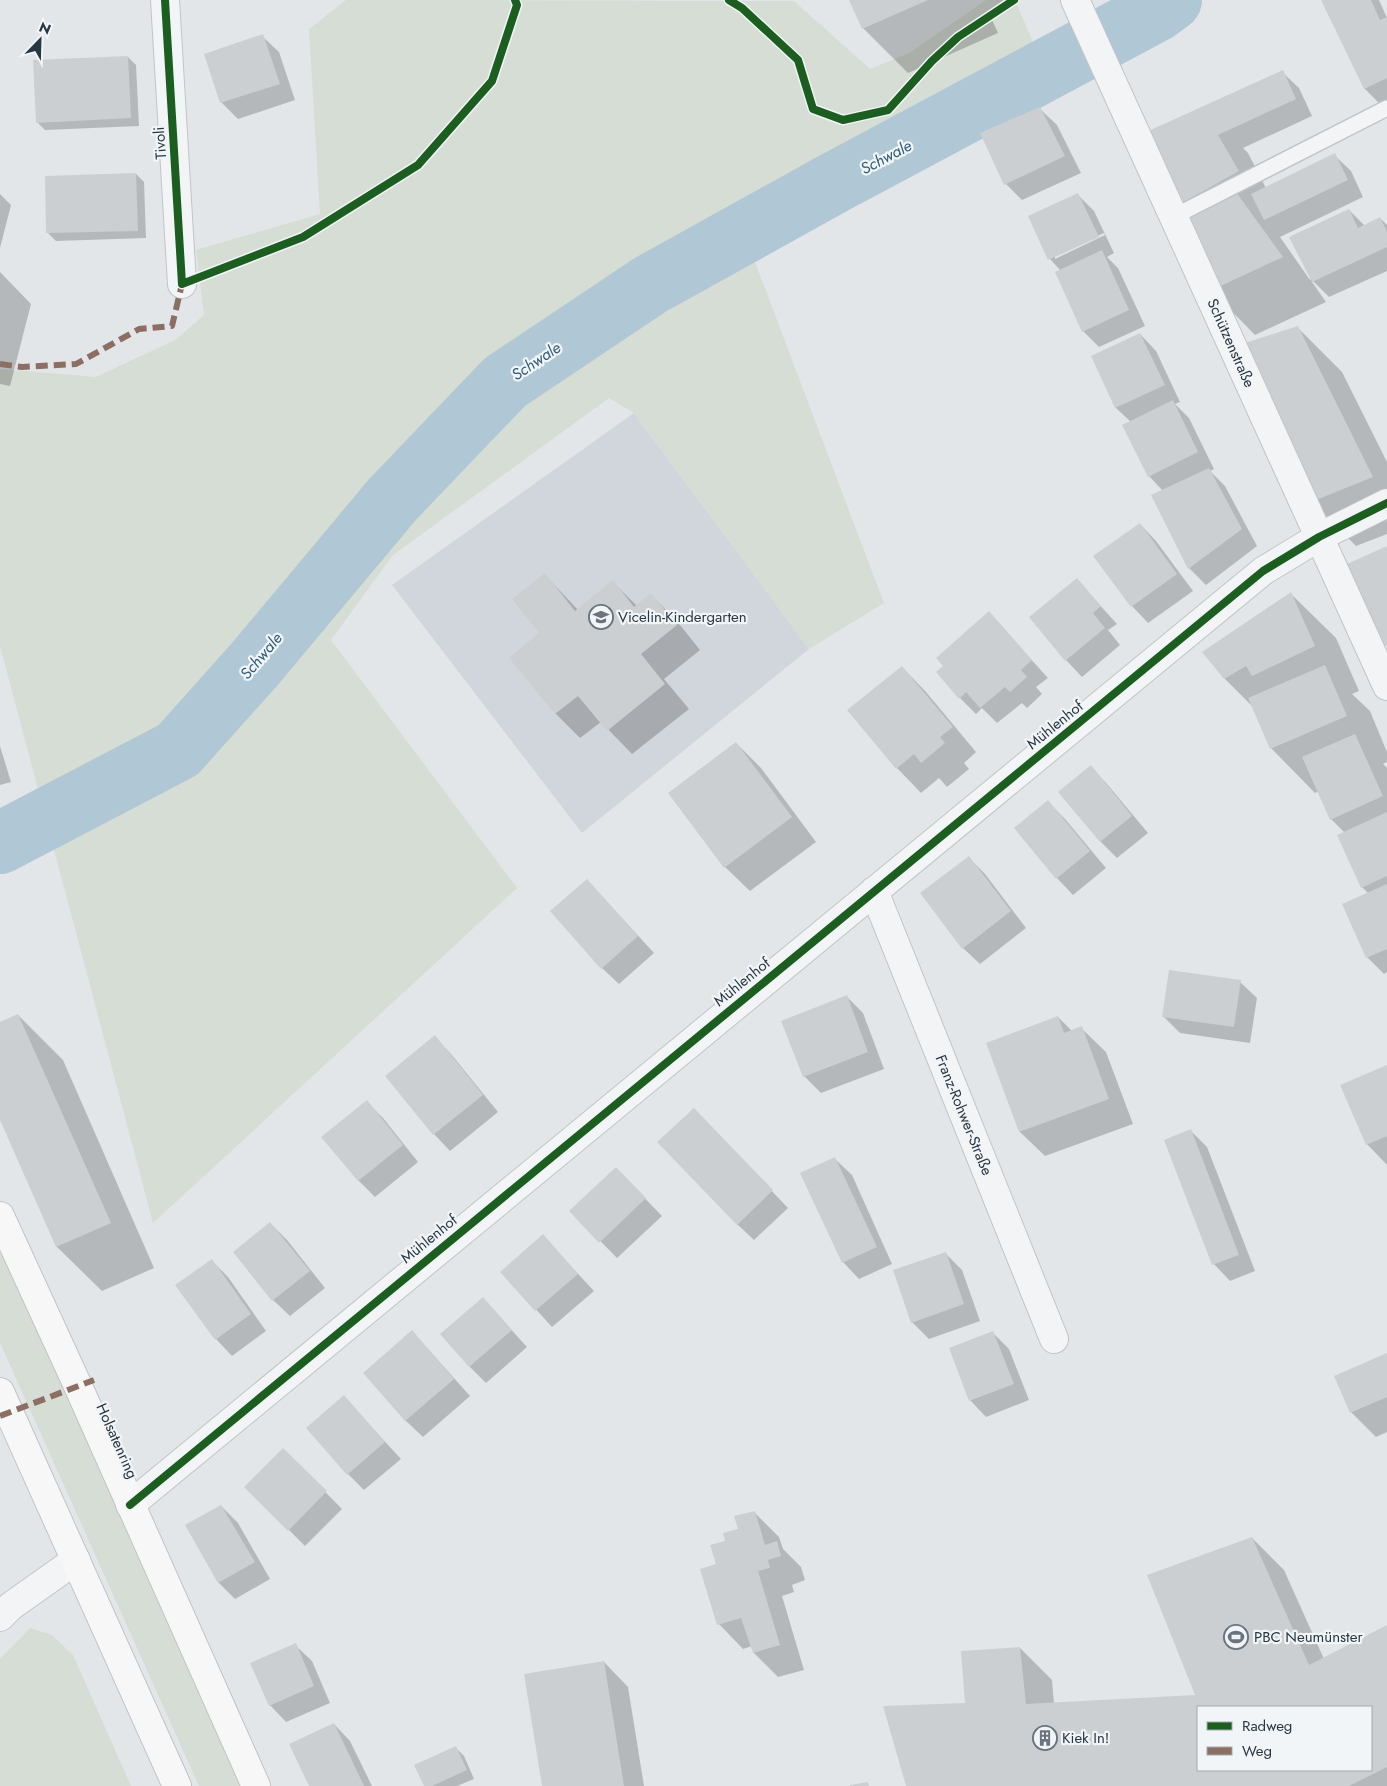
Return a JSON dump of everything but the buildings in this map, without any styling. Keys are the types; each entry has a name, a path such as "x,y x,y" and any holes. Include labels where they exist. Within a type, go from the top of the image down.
{"main road":[{"name":"Holsatenring","path":"0,1216 78,1386 256,1786"},
{"path":"0,1392 177,1786"}],"street":[{"name":"Tivoli","path":"165,0 182,284"},
{"name":"Schützenstraße","path":"1075,0 1387,686"},
{"name":"Mühlenhof","path":"130,1505 1263,571 1319,537 1387,503"},
{"name":"Franz-Rohwer-Straße","path":"874,891 1054,1338"},
{"path":"0,1617 11,1606 76,1560"}],"lane":[{"path":"1173,216 1387,108"}],"shaded area":[{"path":"346,0 794,1 870,69 909,53 986,0 1015,0 1045,70 744,233 884,603 809,649 634,413 609,398 393,555 331,640 517,888 153,1223 0,646 0,369 96,377 175,340 204,315 196,250 320,214 309,29"},
{"name":"Vicelin-Kindergarten","path":"634,413 809,649 582,833 392,585"},
{"path":"0,1246 243,1786 199,1786 0,1343"},
{"path":"30,1628 52,1635 73,1655 131,1786 0,1786 0,1659"}],"waterway":[{"name":"Schwale","path":"0,843 178,750 254,665 392,500 505,382 650,285 832,184 1156,11 1171,0"}],"marked path":[{"path":"0,364 22,367 76,364 139,329 172,326 182,284"},
{"path":"0,1416 94,1380"}],"cycle path":[{"path":"165,0 182,284 303,237 418,165 492,81 517,5 515,0"},
{"path":"729,0 742,8 798,60 813,109 843,120 888,110 932,61 958,37 1014,0"},
{"path":"130,1505 1263,571 1319,537 1387,503"}],"place":[{"name":"Vicelin-Kindergarten","path":"601,617"},
{"name":"PBC Neumünster","path":"1236,1637"},
{"name":"Kiek In!","path":"1045,1738"}]}
